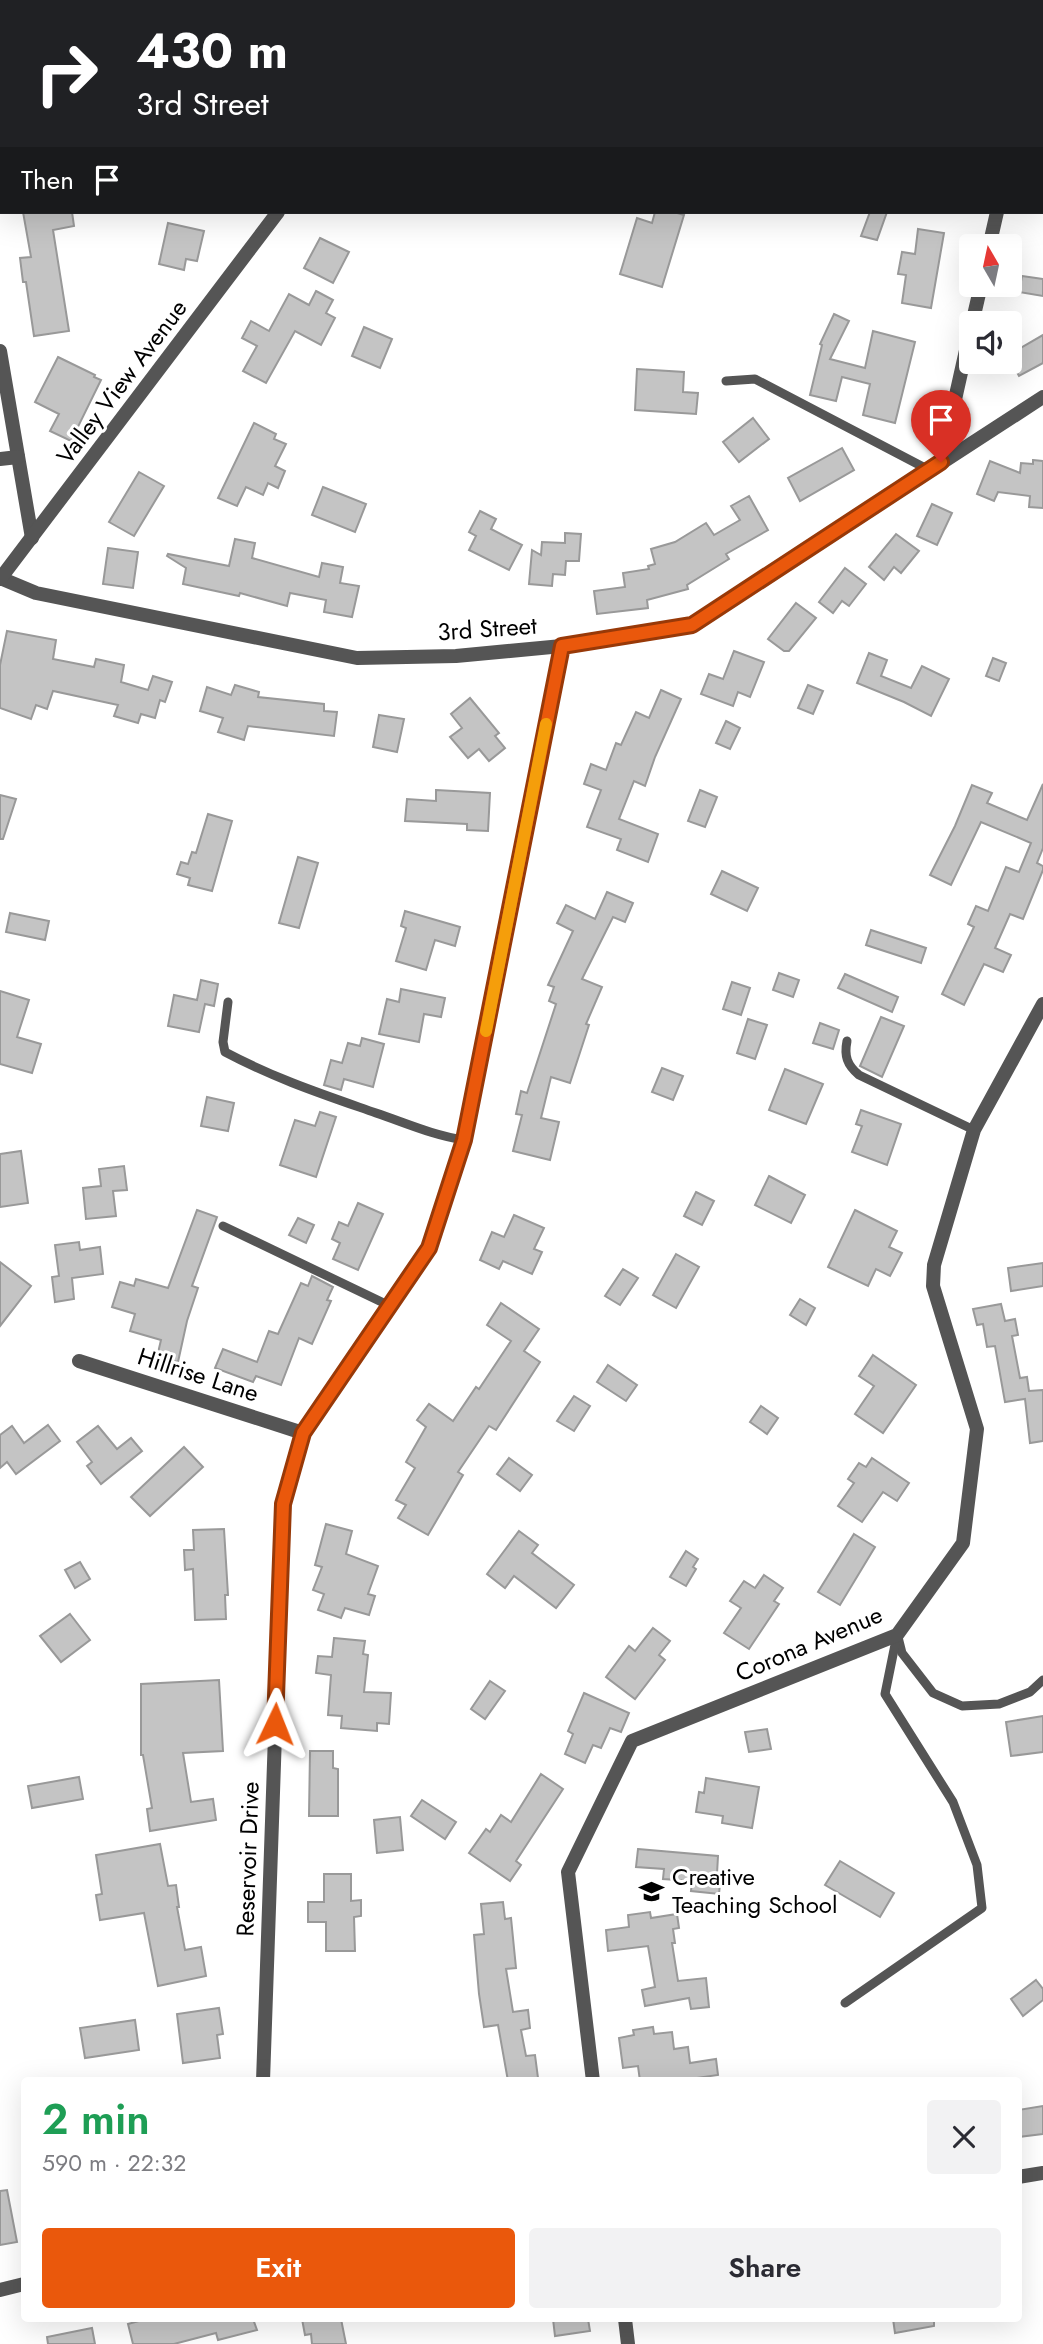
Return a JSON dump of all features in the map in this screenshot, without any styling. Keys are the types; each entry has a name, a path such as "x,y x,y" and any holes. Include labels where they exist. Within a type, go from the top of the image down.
{"street":[{"name":"Valley View Avenue","path":"0,579 276,214"},
{"path":"991,234 995,214"},
{"path":"0,351 32,538"},
{"path":"935,466 959,374"},
{"name":"3rd Street","path":"0,579 36,593 357,657 456,656 562,646 692,625 1043,397"},
{"path":"0,459 18,457"},
{"name":"Reservoir Drive","path":"263,2077 283,1504 303,1433 429,1248 464,1140 562,646"},
{"name":"Corona Avenue","path":"593,2077 568,1872 632,1741 897,1635 963,1543 977,1429 933,1286 934,1265 974,1130 1043,1004"},
{"name":"Hillrise Lane","path":"79,1361 303,1433"},
{"path":"1022,2176 1043,2173"},
{"path":"0,2290 21,2285"},
{"path":"625,2322 628,2344"}],"lane":[{"path":"726,381 755,379 935,466"},
{"path":"228,1002 223,1042 225,1052 264,1073 316,1093 436,1135 464,1140"},
{"path":"847,1041 847,1061 850,1068 859,1075 974,1130"},
{"path":"223,1226 390,1306"},
{"path":"897,1635 902,1653 933,1693 962,1706 999,1704 1030,1692 1043,1681"},
{"path":"845,2003 982,1908 977,1865 953,1802 886,1694 897,1635"}],"building":[{"path":"23,214 72,214 74,226 53,230 69,331 34,336 20,258 31,257"},
{"path":"654,214 684,215 662,287 620,274 637,218 652,223"},
{"path":"869,214 886,214 877,240 861,236"},
{"path":"168,223 204,231 197,261 186,259 184,270 159,264"},
{"path":"918,229 944,233 931,308 902,303 906,275 898,274 902,252 915,254"},
{"path":"320,238 349,252 333,283 304,268"},
{"path":"1022,276 1043,279 1043,296 1022,292"},
{"path":"316,291 333,300 326,313 335,318 321,345 295,331 266,383 243,371 257,346 242,338 251,321 269,331 289,294 309,305"},
{"path":"834,314 849,321 830,359 865,368 873,331 915,342 895,423 863,415 870,384 842,377 836,401 810,395 822,345 820,344"},
{"path":"364,327 392,339 380,368 352,356"},
{"path":"1043,335 1043,363 1019,376 1018,374 1022,374 1022,347"},
{"path":"58,357 101,380 71,441 50,431 59,414 35,402"},
{"path":"637,369 684,372 683,392 698,393 696,414 635,410"},
{"path":"753,418 769,439 739,462 723,442"},
{"path":"254,423 276,434 274,439 286,444 275,466 285,471 278,488 268,483 263,495 246,487 237,506 218,498"},
{"path":"842,448 854,470 800,501 788,478"},
{"path":"1033,460 1043,461 1043,508 1029,507 1030,496 998,492 994,501 977,494 990,461 1020,473 1021,463 1033,464"},
{"path":"139,472 164,486 134,536 109,522"},
{"path":"323,487 366,504 355,532 312,515"},
{"path":"749,496 768,530 726,554 729,559 687,585 688,589 647,600 648,608 597,614 594,591 625,587 623,573 649,569 648,566 655,564 651,549 675,542 706,523 714,535 740,520 731,506"},
{"path":"932,504 952,513 937,545 917,536"},
{"path":"480,511 496,519 491,529 522,545 509,570 469,550 476,536 469,532"},
{"path":"565,533 581,534 579,561 566,561 565,575 553,574 552,586 529,584 532,550 541,555 542,542 565,543"},
{"path":"896,534 919,551 901,573 894,567 884,580 869,567"},
{"path":"235,539 255,543 252,558 319,577 322,563 343,567 340,583 359,586 352,617 324,612 326,600 290,593 287,606 240,593 239,596 183,584 186,568 167,556 168,554 229,566"},
{"path":"108,548 138,552 133,588 103,584"},
{"path":"845,568 866,584 849,606 842,601 833,613 819,602"},
{"path":"796,603 816,618 789,651 784,651 768,639"},
{"path":"7,631 56,640 53,659 94,667 96,659 124,665 121,682 148,690 153,676 172,682 165,702 160,700 155,718 141,714 138,723 114,716 118,705 53,691 47,709 36,705 31,719 0,708 0,665"},
{"path":"734,651 764,662 750,697 738,692 733,706 701,694 709,674 723,679"},
{"path":"869,653 887,660 881,676 911,688 922,666 949,679 931,716 857,683"},
{"path":"993,658 1006,663 999,681 986,676"},
{"path":"235,685 259,692 258,697 324,704 324,711 337,712 334,736 248,726 244,740 218,732 223,718 200,711 207,687 231,695"},
{"path":"808,685 823,691 813,714 798,708"},
{"path":"661,690 681,699 645,786 634,781 619,819 658,834 648,862 617,850 621,839 587,827 601,790 584,784 591,764 606,770 616,743 621,745 636,712 649,718"},
{"path":"470,698 499,733 495,736 505,748 489,761 479,749 468,758 450,737 462,728 451,714"},
{"path":"379,715 404,719 397,752 373,747"},
{"path":"726,721 740,728 730,749 716,743"},
{"path":"1043,784 1043,848 1037,863 1043,866 1043,870 1023,919 1010,914 995,948 1011,955 1003,972 984,964 964,1005 942,994 974,927 968,924 976,906 988,911 1006,867 1019,872 1031,843 981,822 951,885 930,875 972,785 992,793 987,803 1027,820"},
{"path":"436,790 490,793 488,831 467,830 467,824 405,821 407,799 436,801"},
{"path":"700,790 717,797 705,827 688,821"},
{"path":"0,795 16,799 3,839 0,839"},
{"path":"208,814 232,821 212,891 188,885 190,878 177,874 181,862 188,864 192,852 196,853"},
{"path":"298,857 318,863 299,928 279,923"},
{"path":"722,871 758,888 747,911 711,894"},
{"path":"607,892 633,903 625,922 613,917 582,979 602,987 586,1024 589,1025 570,1083 551,1077 541,1118 559,1122 550,1160 513,1151 522,1115 516,1114 521,1091 527,1093 556,1004 549,1001 554,987 548,985 573,931 557,923 566,905 595,919"},
{"path":"405,911 460,927 455,946 435,940 426,970 396,961 406,928 401,926"},
{"path":"10,913 49,921 45,940 6,932"},
{"path":"871,930 926,948 921,963 866,945"},
{"path":"779,973 799,980 793,997 773,990"},
{"path":"845,974 898,997 892,1012 838,988"},
{"path":"201,980 218,984 214,1006 205,1004 199,1032 168,1026 174,995 197,1000"},
{"path":"732,982 750,988 741,1015 723,1009"},
{"path":"401,989 445,998 441,1017 424,1014 419,1042 379,1034 387,999 399,1002"},
{"path":"0,991 29,1000 17,1037 41,1044 32,1073 0,1064"},
{"path":"881,1017 904,1026 882,1077 860,1066"},
{"path":"748,1019 767,1025 755,1059 737,1053"},
{"path":"820,1023 839,1030 833,1049 813,1043"},
{"path":"362,1038 384,1044 373,1087 344,1079 341,1090 324,1085 331,1060 342,1063 348,1043 360,1046"},
{"path":"662,1068 683,1076 673,1100 652,1092"},
{"path":"785,1069 823,1084 806,1124 769,1110"},
{"path":"207,1097 234,1103 228,1131 201,1126"},
{"path":"861,1110 901,1124 887,1165 852,1152 862,1126 856,1124"},
{"path":"320,1112 336,1117 316,1177 280,1165 295,1120 315,1126"},
{"path":"21,1151 28,1203 0,1207 0,1154"},
{"path":"124,1166 127,1190 113,1191 116,1216 86,1219 83,1188 101,1186 99,1169"},
{"path":"769,1176 805,1195 791,1223 755,1205"},
{"path":"696,1192 714,1201 702,1225 684,1216"},
{"path":"358,1203 383,1214 358,1270 333,1259 340,1243 332,1239 339,1222 348,1226"},
{"path":"197,1210 217,1217 192,1286 198,1288 178,1362 157,1357 161,1340 130,1331 135,1314 112,1307 120,1282 134,1286 136,1279 168,1288"},
{"path":"855,1210 897,1231 889,1247 902,1253 890,1276 876,1269 868,1286 828,1267"},
{"path":"514,1215 544,1228 534,1249 542,1252 532,1274 503,1261 499,1269 480,1260 492,1232 504,1237"},
{"path":"298,1218 314,1225 306,1243 289,1235"},
{"path":"79,1242 80,1250 100,1247 103,1274 72,1278 74,1299 55,1302 52,1277 59,1276 55,1245"},
{"path":"676,1254 699,1267 676,1308 653,1295"},
{"path":"0,1262 31,1286 0,1326"},
{"path":"1043,1263 1043,1286 1011,1291 1008,1268"},
{"path":"623,1269 638,1278 620,1305 605,1296"},
{"path":"312,1276 333,1287 327,1300 331,1301 312,1344 299,1338 281,1385 256,1376 253,1382 215,1368 223,1349 257,1362 269,1331 278,1334 301,1283 308,1286"},
{"path":"800,1299 815,1308 806,1325 790,1315"},
{"path":"501,1303 539,1329 524,1351 540,1362 496,1430 489,1426 458,1472 463,1475 428,1535 398,1518 406,1505 396,1500 415,1468 406,1462 426,1427 417,1420 429,1404 453,1421 476,1387 479,1389 511,1341 487,1325"},
{"path":"1001,1304 1005,1321 1015,1319 1018,1335 1012,1336 1020,1378 1027,1377 1029,1391 1043,1390 1043,1441 1030,1443 1025,1399 1005,1402 995,1346 987,1347 983,1324 977,1325 973,1309"},
{"path":"873,1355 916,1385 883,1433 855,1414 874,1386 859,1376"},
{"path":"608,1365 637,1385 626,1401 597,1382"},
{"path":"574,1396 590,1406 574,1431 557,1421"},
{"path":"761,1406 778,1418 767,1434 750,1422"},
{"path":"48,1425 60,1441 16,1474 7,1462 0,1468 0,1435 12,1426 24,1443"},
{"path":"98,1426 117,1449 131,1438 142,1451 101,1484 87,1466 92,1462 77,1442"},
{"path":"184,1447 203,1467 150,1516 131,1497"},
{"path":"509,1458 532,1475 520,1491 497,1474"},
{"path":"872,1458 909,1483 897,1501 883,1492 862,1522 838,1506 854,1483 848,1479 859,1463 866,1467"},
{"path":"326,1524 352,1531 346,1554 378,1566 368,1594 375,1596 369,1615 345,1608 341,1618 318,1610 324,1594 313,1590 322,1567 315,1565"},
{"path":"224,1529 228,1595 225,1595 226,1619 195,1620 193,1569 185,1570 184,1550 194,1550 193,1530"},
{"path":"519,1531 538,1545 532,1553 574,1585 556,1608 514,1576 505,1588 487,1574"},
{"path":"854,1534 875,1547 840,1605 818,1592"},
{"path":"686,1551 698,1559 693,1567 696,1569 686,1586 670,1577"},
{"path":"80,1562 90,1579 75,1588 65,1570"},
{"path":"764,1575 783,1588 774,1601 779,1604 749,1649 724,1633 741,1608 730,1601 744,1581 755,1588"},
{"path":"70,1614 90,1640 61,1662 40,1636"},
{"path":"653,1628 670,1641 659,1655 665,1660 635,1699 606,1677 629,1646 635,1651"},
{"path":"334,1638 365,1641 363,1654 368,1655 364,1692 391,1693 389,1724 377,1723 377,1731 341,1728 342,1716 328,1715 331,1675 316,1673 318,1656 332,1657"},
{"path":"219,1680 223,1751 183,1753 191,1802 213,1799 216,1820 150,1831 147,1809 152,1808 141,1755 141,1684"},
{"path":"490,1681 505,1691 485,1719 471,1709"},
{"path":"584,1693 629,1713 621,1732 610,1728 601,1748 593,1745 585,1763 565,1754 573,1734 568,1731"},
{"path":"1043,1716 1043,1752 1011,1756 1006,1722"},
{"path":"767,1729 771,1749 749,1752 745,1732"},
{"path":"310,1751 333,1751 333,1768 338,1769 338,1816 309,1816"},
{"path":"541,1774 563,1789 516,1861 521,1865 510,1881 469,1853 486,1829 490,1832 501,1815 511,1822"},
{"path":"79,1777 83,1799 32,1808 28,1786"},
{"path":"706,1778 759,1787 752,1828 722,1823 723,1816 696,1812 699,1792 704,1793"},
{"path":"422,1800 456,1822 445,1839 411,1816"},
{"path":"400,1817 403,1850 377,1853 374,1820"},
{"path":"160,1844 168,1886 176,1885 185,1950 201,1947 206,1976 158,1986 144,1913 100,1920 96,1895 102,1894 96,1855"},
{"path":"638,1849 718,1856 717,1874 721,1874 719,1894 691,1891 692,1881 663,1879 664,1869 636,1867"},
{"path":"840,1861 894,1893 880,1917 825,1885"},
{"path":"324,1874 351,1874 351,1901 361,1900 361,1916 354,1917 355,1951 326,1951 326,1922 308,1922 308,1902 324,1902"},
{"path":"503,1902 505,1919 511,1918 516,1968 506,1969 513,2012 528,2010 530,2028 521,2030 526,2056 535,2055 538,2077 507,2077 498,2025 484,2027 474,1935 484,1934 481,1904"},
{"path":"650,1912 651,1918 677,1914 679,1928 673,1929 675,1943 672,1943 678,1981 706,1978 709,2007 691,2009 689,1998 645,2006 642,1990 655,1987 648,1946 608,1951 606,1930 629,1927 628,1915"},
{"path":"1036,1980 1043,1989 1043,2000 1023,2016 1011,1999"},
{"path":"219,2008 223,2034 217,2035 220,2058 183,2063 177,2014"},
{"path":"135,2020 139,2050 85,2058 80,2028"},
{"path":"653,2027 654,2034 672,2032 674,2049 688,2047 690,2063 716,2059 718,2075 639,2077 638,2066 623,2068 619,2038 634,2035 633,2030"},
{"path":"1043,2106 1043,2134 1022,2137 1022,2109"},
{"path":"7,2190 17,2242 0,2245 0,2191"},
{"path":"254,2322 257,2330 218,2340 216,2333 174,2344 133,2344 128,2324"},
{"path":"303,2322 342,2322 346,2344 312,2344 311,2334 305,2335"},
{"path":"553,2322 588,2322 590,2331 555,2336"},
{"path":"893,2322 934,2322 934,2326 895,2333"},
{"path":"92,2328 95,2344 48,2344 47,2337"}],"slow traffic":[{"path":"486,1031 546,724"}],"place":[{"name":"Creative Teaching School","path":"652,1891"}],"route":[{"path":"275,1724 283,1504 303,1433 429,1248 464,1140 562,646 692,625 941,462"}]}
